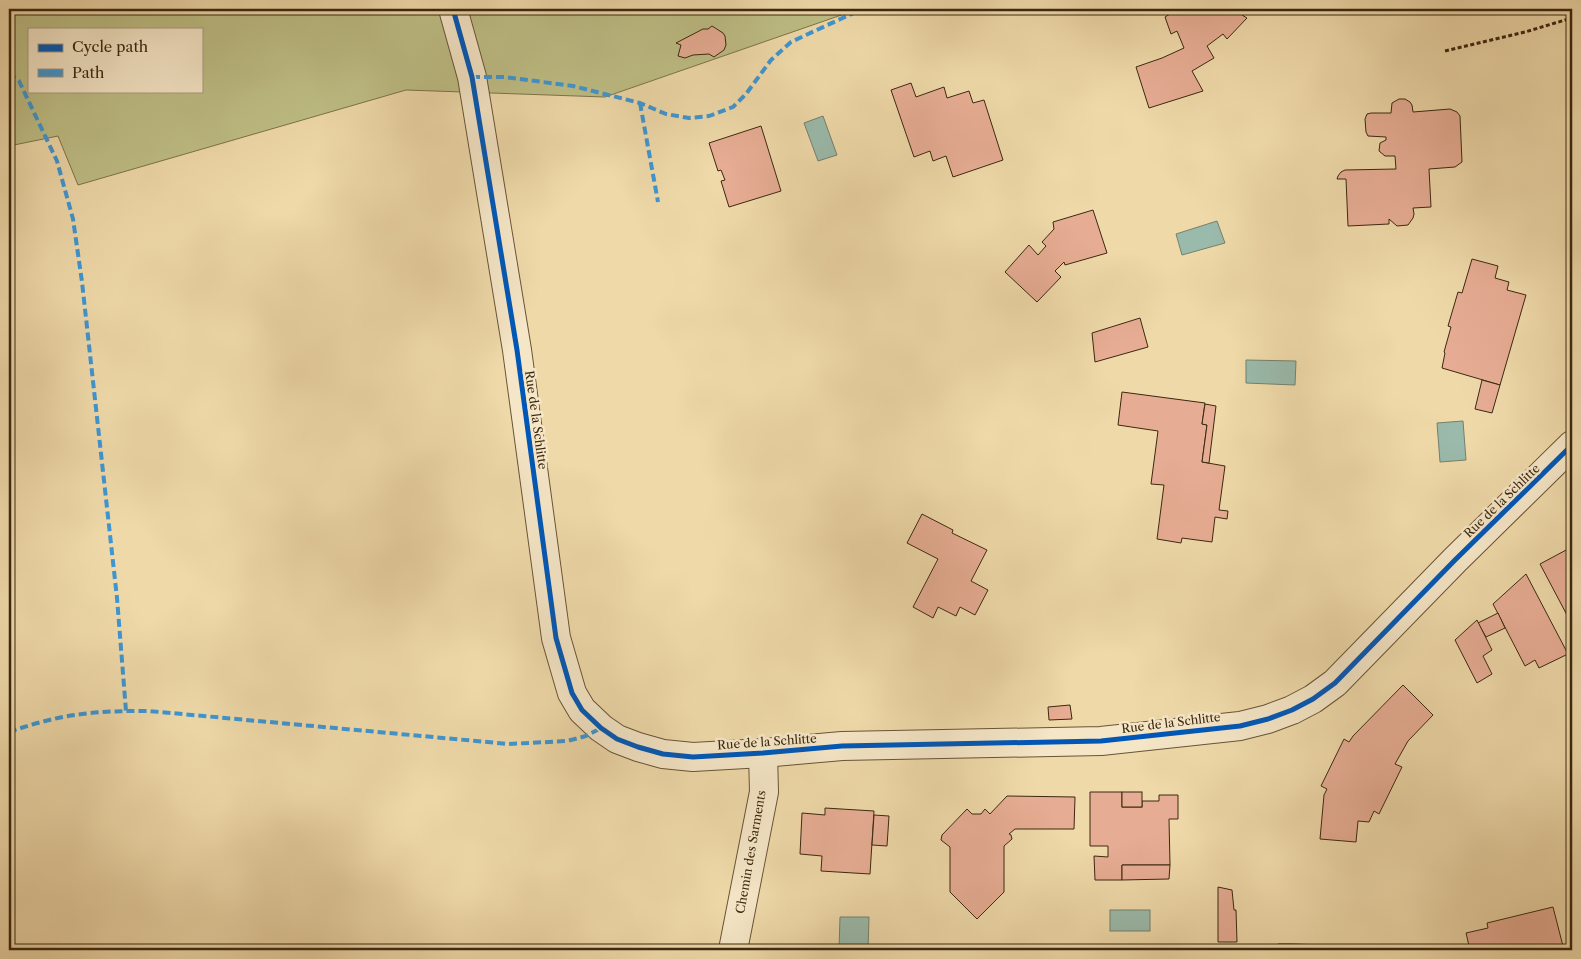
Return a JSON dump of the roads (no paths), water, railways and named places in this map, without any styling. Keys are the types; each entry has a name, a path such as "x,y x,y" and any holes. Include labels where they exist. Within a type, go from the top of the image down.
{"street":[{"name":"Rue de la Schlitte","path":"453,9 472,76 517,350 556,638 572,693 582,710 601,728 617,739 663,754 693,757 842,746 1101,741 1240,726 1268,719 1292,710 1313,699 1335,683 1448,567 1572,445"},
{"name":"Chemin des Sarments","path":"733,950 764,792 763,753"}]}
